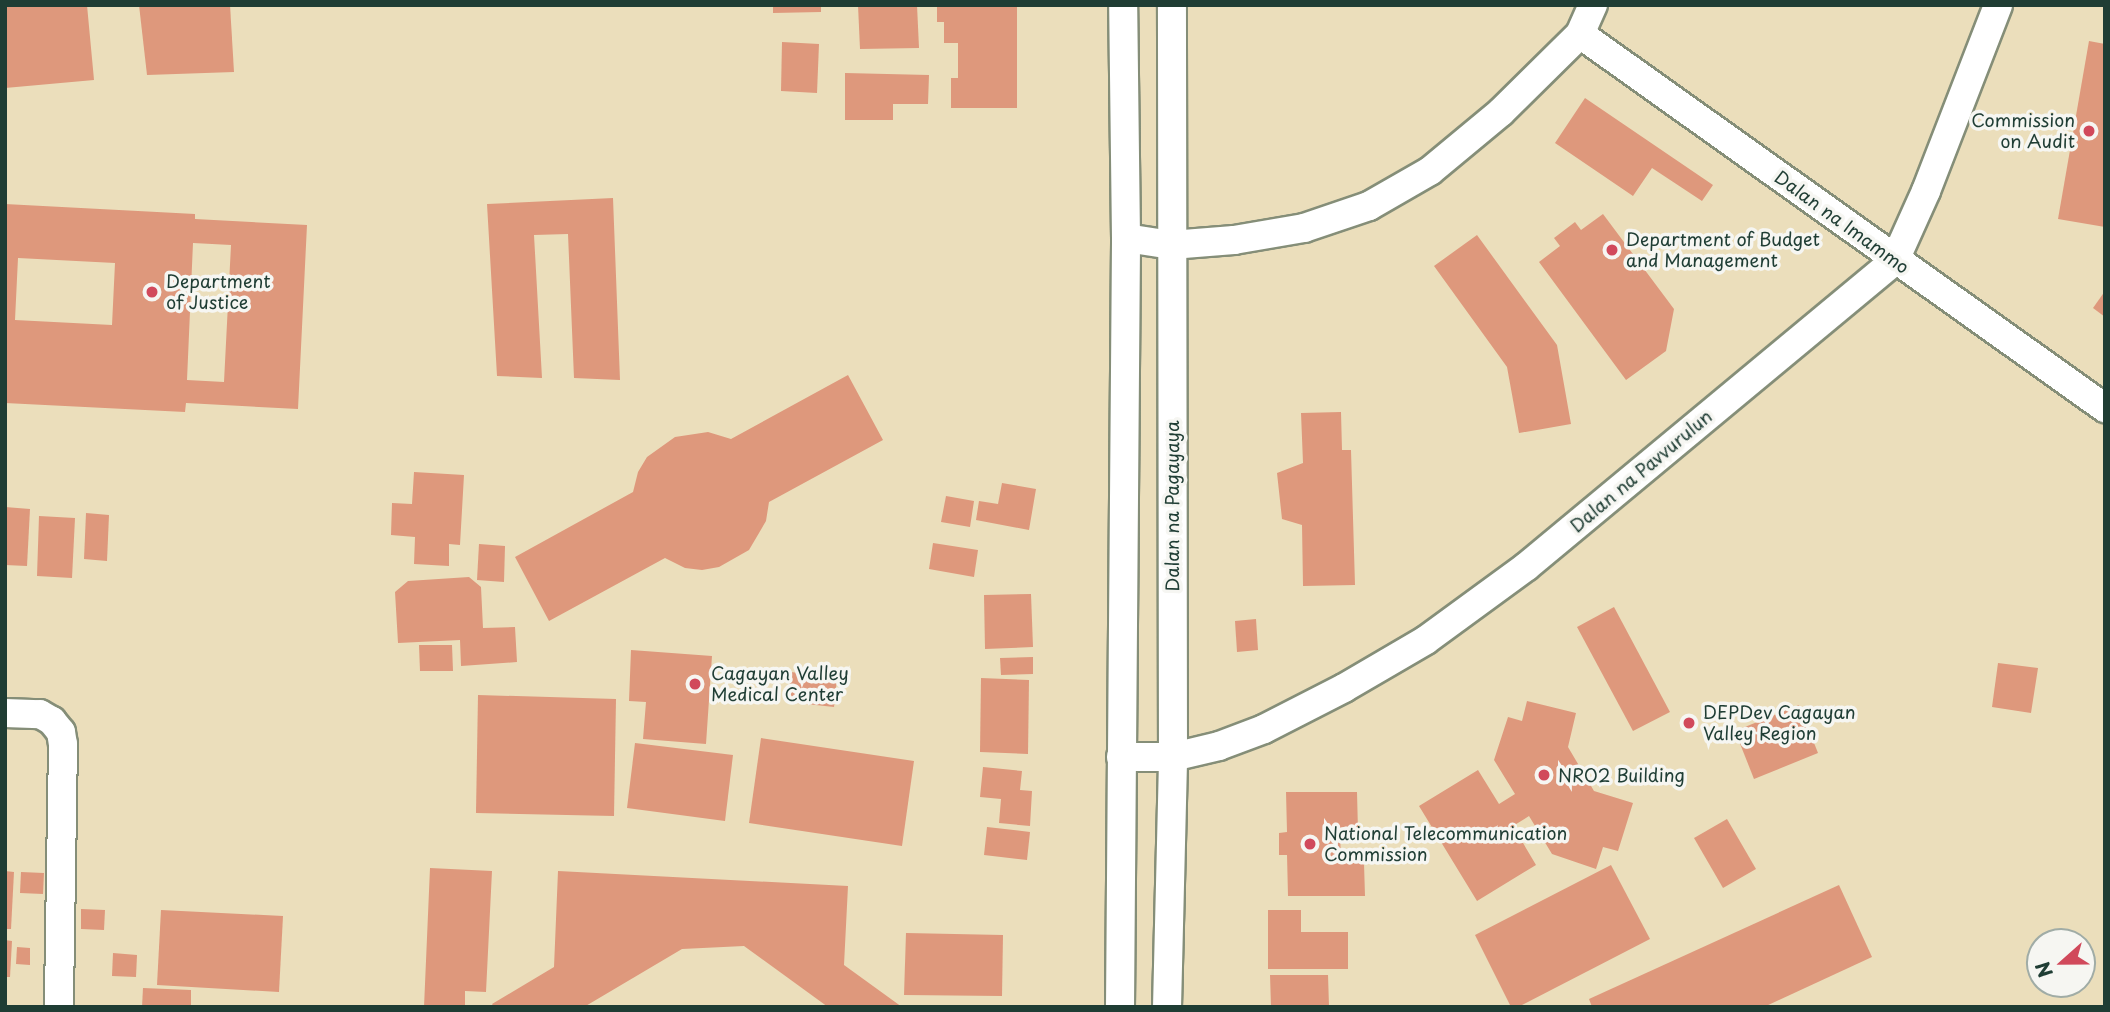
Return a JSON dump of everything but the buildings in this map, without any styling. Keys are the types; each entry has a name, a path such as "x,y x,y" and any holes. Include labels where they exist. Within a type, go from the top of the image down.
{"street":[{"path":"1120,1007 1126,238 1124,5"},
{"name":"Dalan na Pagayaya","path":"1167,1007 1173,757 1172,5"},
{"path":"1126,238 1171,245 1234,240 1304,228 1369,206 1430,171 1502,112 1580,34 1592,5"},
{"name":"Dalan na Pavvurulun","path":"1121,757 1173,757 1219,746 1264,729 1344,688 1426,640 1527,566 1895,260 1926,191 1998,5"},
{"name":"Dalan na Imammo","path":"1580,34 2105,408"},
{"path":"5,713 40,714 52,721 61,732 59,1007"}],"place":[{"name":"Commission on Audit","path":"2089,131"},
{"name":"Department of Budget and Management","path":"1612,250"},
{"name":"Department of Justice","path":"152,292"},
{"name":"Cagayan Valley Medical Center","path":"695,684"},
{"name":"DEPDev Cagayan Valley Region","path":"1689,723"},
{"name":"NRO2 Building","path":"1544,775"},
{"name":"National Telecommunication Commission","path":"1310,844"}]}
